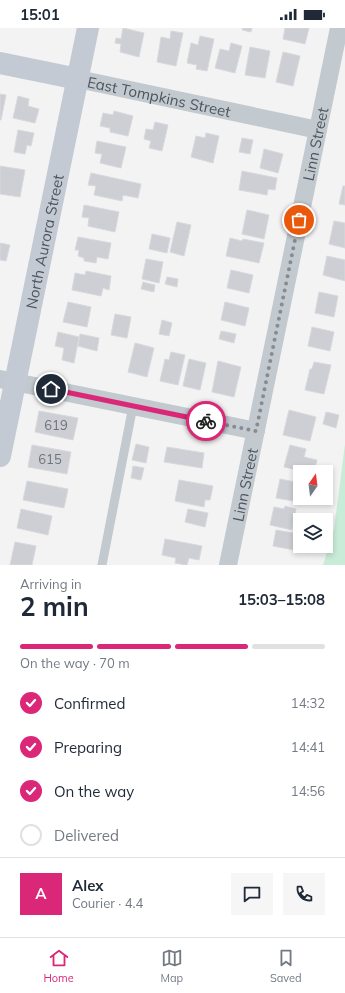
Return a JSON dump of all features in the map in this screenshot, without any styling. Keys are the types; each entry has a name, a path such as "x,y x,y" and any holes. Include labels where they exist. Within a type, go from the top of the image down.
{"street":[{"name":"North Aurora Street","path":"0,456 8,380 78,79 88,28"},
{"name":"Linn Street","path":"228,565 339,28"},
{"name":"East Tompkins Street","path":"0,63 318,130"},
{"path":"8,380 256,431"}],"lane":[{"path":"102,565 133,406"}],"green space":[{"path":"345,444 345,565 323,565 327,553 333,553 334,529"}],"building":[{"path":"123,28 144,33 139,57 120,52 121,44 115,43 116,38 121,39"},
{"path":"243,28 252,28 251,32 242,30"},
{"path":"285,28 309,28 305,44 283,39"},
{"path":"171,31 183,33 176,66 157,62 161,37 170,39"},
{"path":"200,36 214,39 207,71 196,69 197,65 187,63 191,43 198,45"},
{"path":"231,43 242,46 235,73 215,68 220,49 229,51"},
{"path":"250,47 270,51 265,78 245,75"},
{"path":"283,52 300,56 293,86 276,82"},
{"path":"0,94 6,95 1,120 0,120"},
{"path":"18,96 29,99 28,106 39,109 35,123 13,118"},
{"path":"114,111 133,116 128,136 110,132 110,128 100,126 103,113 113,115"},
{"path":"155,122 168,125 162,151 149,148 151,141 144,139 146,129 153,130"},
{"path":"18,130 34,133 31,146 27,145 25,154 14,152"},
{"path":"206,133 219,136 213,163 191,157 196,136 205,138"},
{"path":"242,138 253,140 250,154 239,152"},
{"path":"97,141 126,147 121,168 100,163 102,154 95,153"},
{"path":"264,149 283,154 278,173 260,168"},
{"path":"0,166 25,170 20,197 0,194"},
{"path":"242,171 277,178 275,190 268,189 267,195 239,190"},
{"path":"91,173 141,184 138,198 123,195 122,201 94,195 96,186 88,185"},
{"path":"343,186 345,186 345,205 339,204"},
{"path":"84,205 119,212 115,232 88,226 89,218 82,217"},
{"path":"247,210 269,215 264,239 242,234"},
{"path":"334,221 345,223 345,248 329,244"},
{"path":"177,222 191,225 184,256 170,252"},
{"path":"152,234 170,238 167,253 149,249"},
{"path":"78,237 111,243 108,259 97,257 96,263 84,261 84,258 78,256 79,250 75,250"},
{"path":"230,238 242,241 243,239 264,243 259,263 226,256"},
{"path":"0,243 10,245 6,261 0,260"},
{"path":"327,256 345,260 345,281 323,275"},
{"path":"146,259 163,262 159,283 142,279"},
{"path":"231,270 253,275 249,293 227,288"},
{"path":"86,271 111,276 109,290 103,288 101,296 72,290 75,273 85,275"},
{"path":"167,277 178,279 177,287 165,284"},
{"path":"143,282 155,285 154,292 141,289"},
{"path":"319,292 338,296 334,317 315,313"},
{"path":"68,302 91,307 87,327 63,322"},
{"path":"225,302 249,308 245,326 221,320"},
{"path":"115,314 131,317 127,338 111,335"},
{"path":"162,320 172,323 169,336 159,334"},
{"path":"312,327 334,332 330,351 308,346"},
{"path":"221,331 236,334 234,343 219,339"},
{"path":"58,332 79,337 74,363 62,360 64,348 55,346"},
{"path":"80,334 99,338 97,351 78,346"},
{"path":"135,343 154,348 147,377 128,372"},
{"path":"171,352 185,355 178,385 160,381 165,359 169,360"},
{"path":"189,359 206,363 200,390 183,386"},
{"path":"218,361 241,367 234,397 212,392"},
{"path":"314,362 331,365 324,394 305,390 310,369 312,369"},
{"path":"289,410 316,417 310,441 283,435"},
{"path":"39,411 78,418 73,440 35,432"},
{"path":"326,412 339,415 336,428 323,424"},
{"path":"136,444 149,447 146,463 132,460"},
{"path":"32,445 71,452 67,474 28,467"},
{"path":"290,445 306,449 304,457 317,460 316,465 293,465 293,469 284,467"},
{"path":"167,447 204,453 202,468 164,462"},
{"path":"133,466 144,468 141,480 131,478"},
{"path":"280,479 293,482 293,501 276,498"},
{"path":"179,480 213,486 210,500 205,500 204,507 175,501"},
{"path":"27,481 68,489 64,508 23,500"},
{"path":"285,506 296,509 295,513 293,513 292,530 270,525 274,507 284,509"},
{"path":"21,509 52,516 48,535 17,528"},
{"path":"188,509 208,513 205,527 185,522"},
{"path":"276,530 293,533 293,550 273,546"},
{"path":"165,539 202,546 199,560 189,558 187,565 185,565 175,563 176,558 162,555"},
{"path":"15,542 36,546 32,565 10,565"}],"way so far":[{"path":"206,421 256,431 299,220"}],"route":[{"path":"51,389 206,421"}]}
